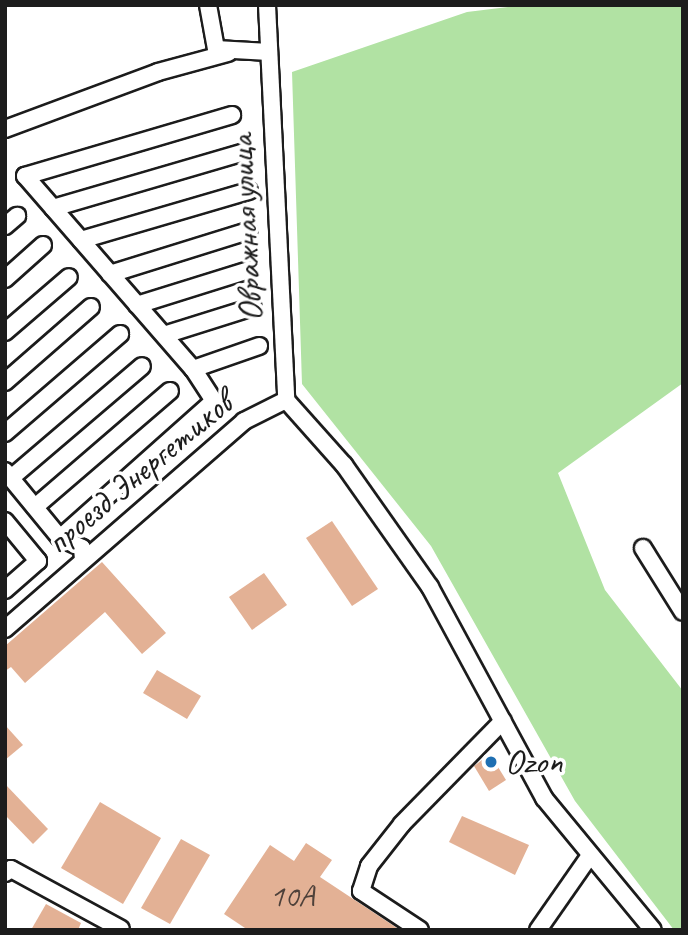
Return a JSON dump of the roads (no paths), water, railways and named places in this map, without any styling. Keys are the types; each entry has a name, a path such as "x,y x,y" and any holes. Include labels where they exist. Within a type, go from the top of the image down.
{"street":[{"path":"208,5 212,42 228,53"},
{"name":"Овражная улица","path":"267,5 286,400"},
{"path":"5,129 158,72 228,53 269,52"},
{"path":"60,538 214,401 193,369 25,176 232,115"},
{"path":"53,208 244,152"},
{"path":"81,240 249,191"},
{"path":"110,274 248,231"},
{"path":"5,279 43,245"},
{"path":"137,304 249,270"},
{"path":"5,332 69,277"},
{"path":"5,383 91,307"},
{"path":"164,335 253,307"},
{"path":"5,433 120,334"},
{"path":"193,369 259,346"},
{"path":"83,560 82,548 60,538 8,474 142,366"},
{"path":"35,507 170,391"},
{"path":"286,400 344,465 430,587 544,798 589,857 653,930"},
{"name":"проезд Энергетиков","path":"5,629 244,421 286,400"},
{"path":"5,590 38,561 8,531"},
{"path":"643,548 683,612"},
{"path":"420,930 361,891 369,866 402,824 503,721"},
{"path":"538,930 589,857"},
{"path":"5,873 11,869 121,929"}],"place":[{"name":"Ozon","path":"491,762"}]}
